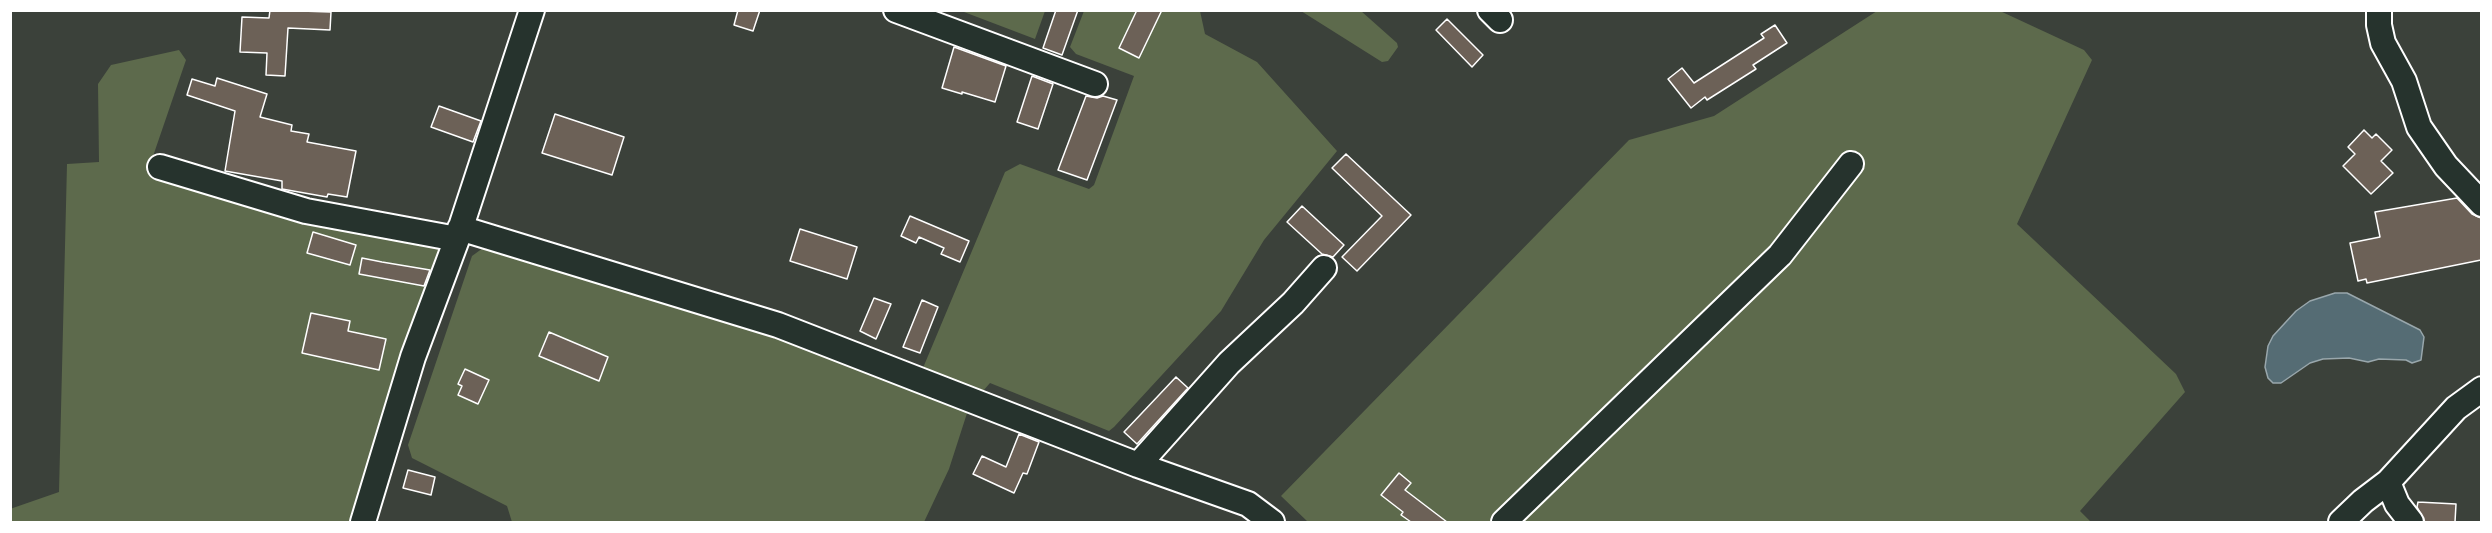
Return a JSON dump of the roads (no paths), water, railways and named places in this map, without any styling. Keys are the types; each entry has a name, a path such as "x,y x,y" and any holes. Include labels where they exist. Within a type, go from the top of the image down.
{"street":[{"path":"363,522 413,357 459,234 532,10"},
{"path":"896,10 1095,84"},
{"path":"2379,10 2379,25 2383,43 2404,81 2420,127 2446,166 2481,204"},
{"path":"1504,522 1780,255 1851,164"},
{"path":"160,167 306,211 459,234 778,325 1138,465 1245,513 1272,522"},
{"path":"1138,465 1229,363 1293,303 1324,268"},
{"path":"2341,522 2388,482 2456,408 2481,389"},
{"path":"2388,482 2397,504 2411,522"}],"water":[{"path":"2335,293 2347,293 2420,330 2424,337 2421,360 2412,363 2406,360 2379,359 2368,362 2349,358 2323,359 2310,363 2281,383 2273,383 2268,378 2265,367 2268,346 2273,336 2296,311 2310,301"}]}
